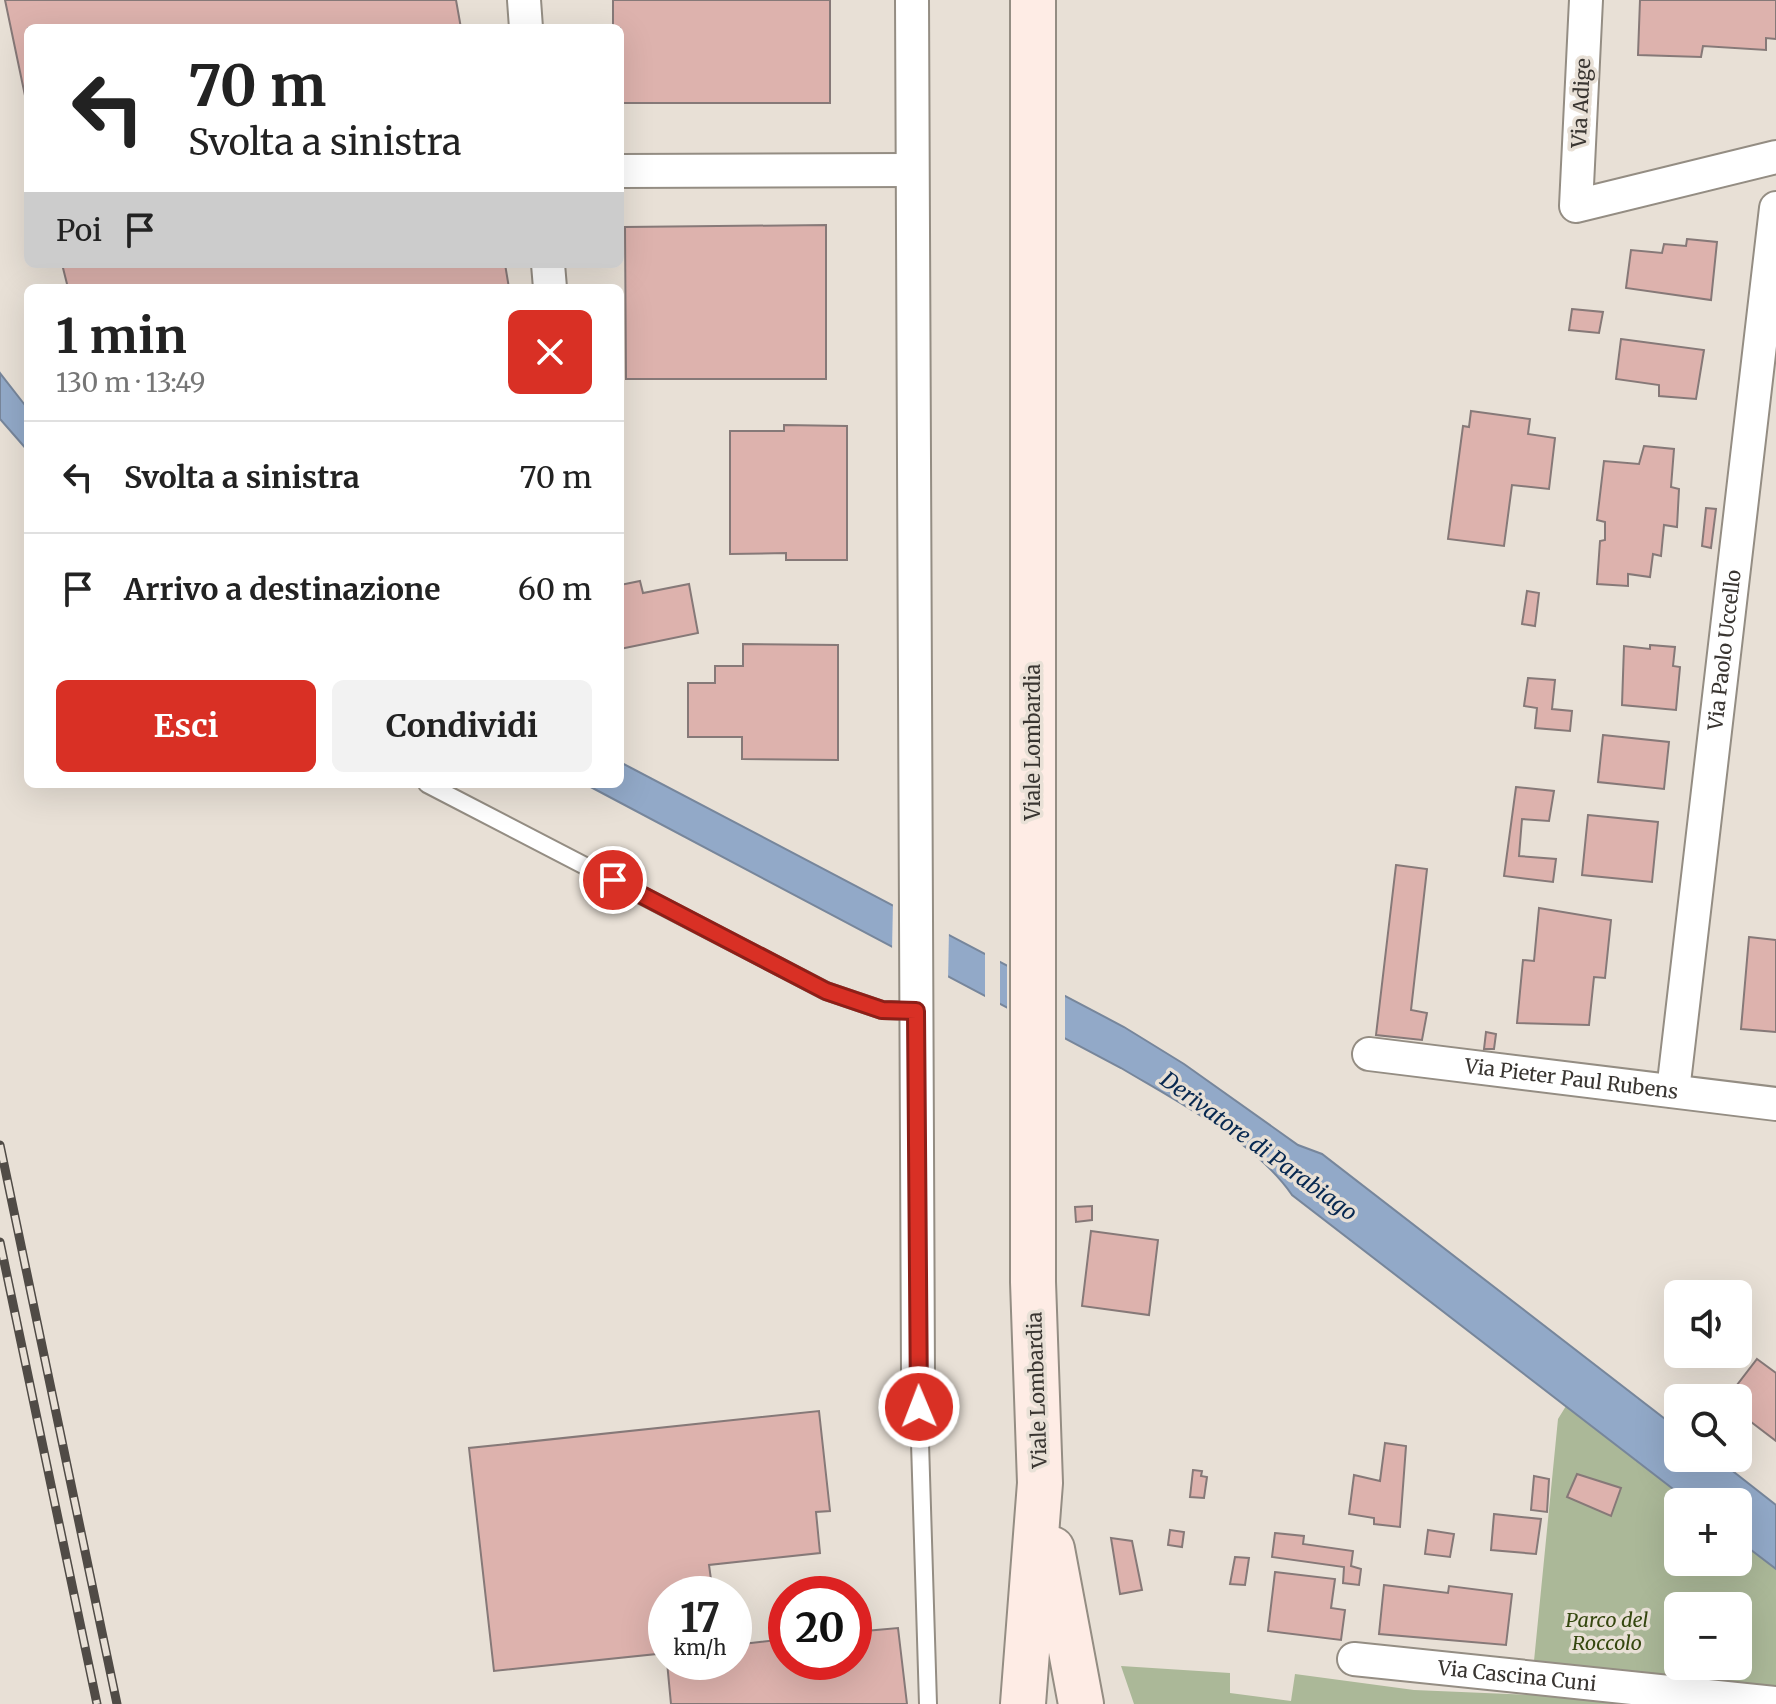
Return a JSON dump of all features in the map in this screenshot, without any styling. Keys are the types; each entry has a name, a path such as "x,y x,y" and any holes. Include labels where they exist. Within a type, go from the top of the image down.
{"main road":[{"name":"Viale Lombardia","path":"1023,1704 1040,1483 1033,1282 1033,0"},
{"name":"Viale Lombardia","path":"1040,1483 1081,1704"}],"street":[{"path":"524,0 526,24"},
{"path":"912,0 918,1377"},
{"name":"Via Adige","path":"1586,0 1576,206 1776,157"},
{"path":"624,171 911,170"},
{"name":"Via Paolo Uccello","path":"1673,1091 1776,208"},
{"name":"Via Pieter Paul Rubens","path":"1369,1054 1776,1104"},
{"name":"Via Cascina Cuni","path":"1354,1659 1776,1703"}],"lane":[{"path":"435,788 826,991 882,1010 916,1011"},
{"path":"918,1377 928,1704"}],"green space":[{"name":"Parco del Roccolo","path":"1566,1406 1672,1488 1664,1488 1664,1576 1752,1576 1752,1551 1776,1569 1776,1704 1134,1704 1121,1666 1230,1673 1230,1693 1291,1701 1295,1674 1414,1690 1535,1695 1534,1661 1558,1419"}],"water":[{"path":"0,373 24,404 24,446 0,419"},
{"name":"Derivatore di Parabiago","path":"624,764 1124,1027 1184,1064 1298,1145 1322,1154 1664,1418 1664,1472 1734,1472 1776,1505 1776,1569 1752,1551 1752,1488 1672,1488 1292,1195 1258,1157 1237,1140 1121,1068 593,788 624,788"}],"pier":[{"path":"893,901 949,930 948,981 892,951"},
{"path":"985,950 1000,958 1000,1009 985,1000"},
{"path":"1007,961 1065,992 1065,1043 1007,1012"}],"building":[{"path":"5,0 456,0 460,24 24,24 24,91"},
{"path":"613,0 830,0 830,103 624,103 624,24 613,24"},
{"path":"1640,0 1776,0 1776,39 1766,38 1766,50 1703,46 1701,57 1638,55"},
{"path":"826,225 826,379 626,379 625,227"},
{"path":"1687,239 1717,242 1711,300 1626,288 1631,250 1662,253 1664,244 1686,246"},
{"path":"63,268 506,268 508,284 67,284"},
{"path":"1572,309 1603,312 1599,333 1569,330"},
{"path":"1621,339 1704,350 1696,399 1659,396 1659,385 1616,379"},
{"path":"1471,411 1530,419 1528,434 1555,438 1549,489 1512,485 1504,546 1448,539 1463,426 1469,427"},
{"path":"784,425 847,426 847,560 786,560 786,553 730,554 730,431 784,431"},
{"path":"1644,446 1674,449 1671,487 1679,489 1677,527 1664,525 1661,556 1653,554 1650,577 1628,574 1628,586 1597,584 1600,541 1605,540 1605,522 1597,520 1604,461 1639,464"},
{"path":"1706,508 1716,509 1711,548 1702,546"},
{"path":"640,581 643,593 689,584 698,633 624,648 624,584"},
{"path":"1527,591 1539,593 1535,626 1522,624"},
{"path":"743,644 838,645 838,760 742,759 742,737 688,737 688,683 715,683 715,666 743,666"},
{"path":"1650,645 1675,647 1673,666 1680,667 1676,710 1622,705 1624,646 1650,649"},
{"path":"1528,678 1555,680 1552,709 1572,711 1570,731 1535,728 1537,708 1524,706"},
{"path":"1603,735 1669,742 1664,789 1598,782"},
{"path":"1516,787 1554,791 1549,821 1522,819 1519,856 1556,859 1553,882 1504,876"},
{"path":"1588,815 1658,822 1652,882 1582,875"},
{"path":"1396,865 1427,869 1411,1010 1427,1013 1422,1040 1376,1035"},
{"path":"1539,908 1611,920 1605,978 1594,977 1589,1025 1517,1023 1523,960 1534,961"},
{"path":"1749,937 1776,940 1776,1032 1741,1029"},
{"path":"1486,1032 1496,1034 1494,1049 1484,1049"},
{"path":"1092,1206 1092,1220 1076,1222 1075,1207"},
{"path":"1091,1231 1158,1240 1149,1315 1082,1306"},
{"path":"1757,1359 1776,1373 1776,1441 1752,1423 1752,1384 1738,1384"},
{"path":"819,1411 830,1511 816,1512 820,1553 709,1565 711,1576 648,1576 648,1655 494,1671 469,1448"},
{"path":"1385,1443 1406,1446 1400,1527 1374,1524 1374,1518 1349,1514 1354,1475 1380,1481"},
{"path":"1193,1470 1202,1471 1201,1476 1207,1477 1204,1498 1190,1497"},
{"path":"1577,1474 1621,1488 1611,1516 1567,1497"},
{"path":"1534,1476 1549,1479 1547,1512 1531,1510"},
{"path":"1494,1514 1541,1519 1536,1554 1491,1550"},
{"path":"1170,1530 1184,1532 1182,1547 1168,1545"},
{"path":"1428,1530 1454,1534 1450,1557 1425,1554"},
{"path":"1275,1533 1304,1536 1303,1544 1353,1551 1351,1566 1361,1569 1359,1585 1343,1583 1344,1567 1272,1557"},
{"path":"1111,1538 1132,1541 1142,1590 1120,1594"},
{"path":"1235,1557 1249,1558 1245,1585 1230,1584"},
{"path":"1275,1572 1335,1579 1331,1608 1345,1610 1341,1640 1268,1631"},
{"path":"1384,1585 1448,1593 1449,1586 1512,1594 1506,1645 1379,1634"},
{"path":"898,1628 907,1704 671,1704 669,1680 752,1680 752,1643 768,1641 768,1680 872,1680 872,1630"}],"railway":[{"path":"0,1145 117,1704"},
{"path":"0,1242 97,1704"}],"route":[{"path":"613,880 826,991 882,1010 916,1011 919,1407"}]}
